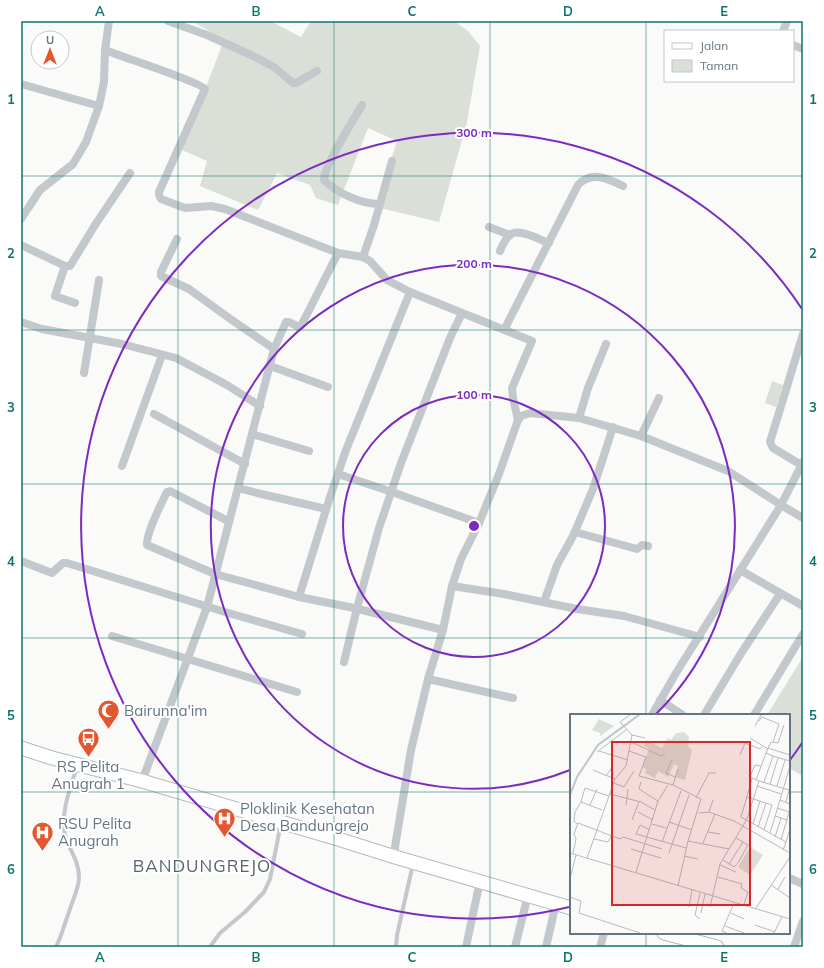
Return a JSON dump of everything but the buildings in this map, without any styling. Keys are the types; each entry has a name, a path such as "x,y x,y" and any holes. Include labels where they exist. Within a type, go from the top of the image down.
{"main road":[{"path":"21,748 52,758 142,781 394,857 570,908"},
{"path":"668,934 718,947"}],"street":[{"path":"21,219 40,190 73,164 86,142 99,106 104,82 105,50 109,21"},
{"path":"168,21 208,35 251,55 274,67 293,83 296,83 317,71"},
{"path":"105,50 188,80 203,86 205,89 159,192 158,195 161,199 186,208 211,206 224,209 338,253 363,257 370,261 387,280 410,292 532,341 512,388 518,420"},
{"path":"21,84 99,106"},
{"path":"362,104 334,154 324,176 324,180 344,195 372,204 379,204"},
{"path":"363,257 374,225 392,161"},
{"path":"21,245 65,266 70,266 91,231 130,173"},
{"path":"504,330 578,185 588,178 594,177 607,179 623,186"},
{"path":"489,227 510,235"},
{"path":"500,251 510,235 516,232 549,243"},
{"path":"178,239 161,272 161,276 189,289 274,349"},
{"path":"142,781 207,607 228,521 245,464 274,349 286,322 298,327 301,326 338,253"},
{"path":"65,266 55,296 75,303"},
{"path":"84,373 99,280"},
{"path":"299,597 346,450 410,292"},
{"path":"344,662 379,528 450,338 462,313"},
{"path":"21,322 42,329 122,344 176,358 227,385 260,406"},
{"path":"653,714 781,505 802,464 773,448 770,442 803,334"},
{"path":"579,418 588,388 606,344"},
{"path":"122,466 162,355"},
{"path":"270,366 328,387"},
{"path":"641,436 658,398"},
{"path":"394,857 407,768 428,679 443,630 452,586 461,559 479,523 499,474 518,420 521,416 530,413 579,418 641,436 728,471 803,518"},
{"path":"154,414 245,464"},
{"path":"544,602 557,565 575,532 593,489 613,427"},
{"path":"252,434 309,451"},
{"path":"338,474 479,523"},
{"path":"238,488 326,509"},
{"path":"228,521 170,491 167,492 147,540 148,547 215,574 299,597 357,608 443,630"},
{"path":"575,532 637,549 642,545 648,546"},
{"path":"21,561 52,573 63,563 67,563 207,607 302,634"},
{"path":"740,570 803,606"},
{"path":"452,586 544,602 577,610 624,616 700,637"},
{"path":"705,714 740,655 780,594"},
{"path":"755,714 803,634"},
{"path":"112,636 296,692"},
{"path":"428,679 513,698"},
{"path":"660,700 681,714"},
{"path":"790,878 803,884"},
{"path":"466,947 480,881"},
{"path":"515,947 528,895"},
{"path":"546,947 556,903"},
{"path":"794,947 803,921"},
{"path":"600,947 604,934"}],"lane":[{"path":"56,947 64,930 79,877 77,862 66,839 64,827 64,815 70,788 78,765"},
{"path":"210,947 220,933 264,892 270,879 281,823"},
{"path":"396,947 397,935 413,862"}],"green space":[{"path":"192,21 270,21 301,37 311,21 454,21 468,31 480,46 467,122 439,222 376,207 397,141 368,128 338,205 316,198 310,185 277,173 258,210 200,186 207,161 182,150 224,40"},
{"path":"772,381 783,385 776,407 765,403"},
{"path":"803,657 803,776 790,769 790,714 768,714"}],"place":[{"name":"Bairunna'im","path":"108,730"},
{"name":"RS Pelita Anugrah 1","path":"88,758"},
{"name":"Ploklinik Kesehatan Desa Bandungrejo","path":"224,838"},
{"name":"RSU Pelita Anugrah","path":"42,852"}],"district":[{"name":"BANDUNGREJO","path":"202,866"}]}
